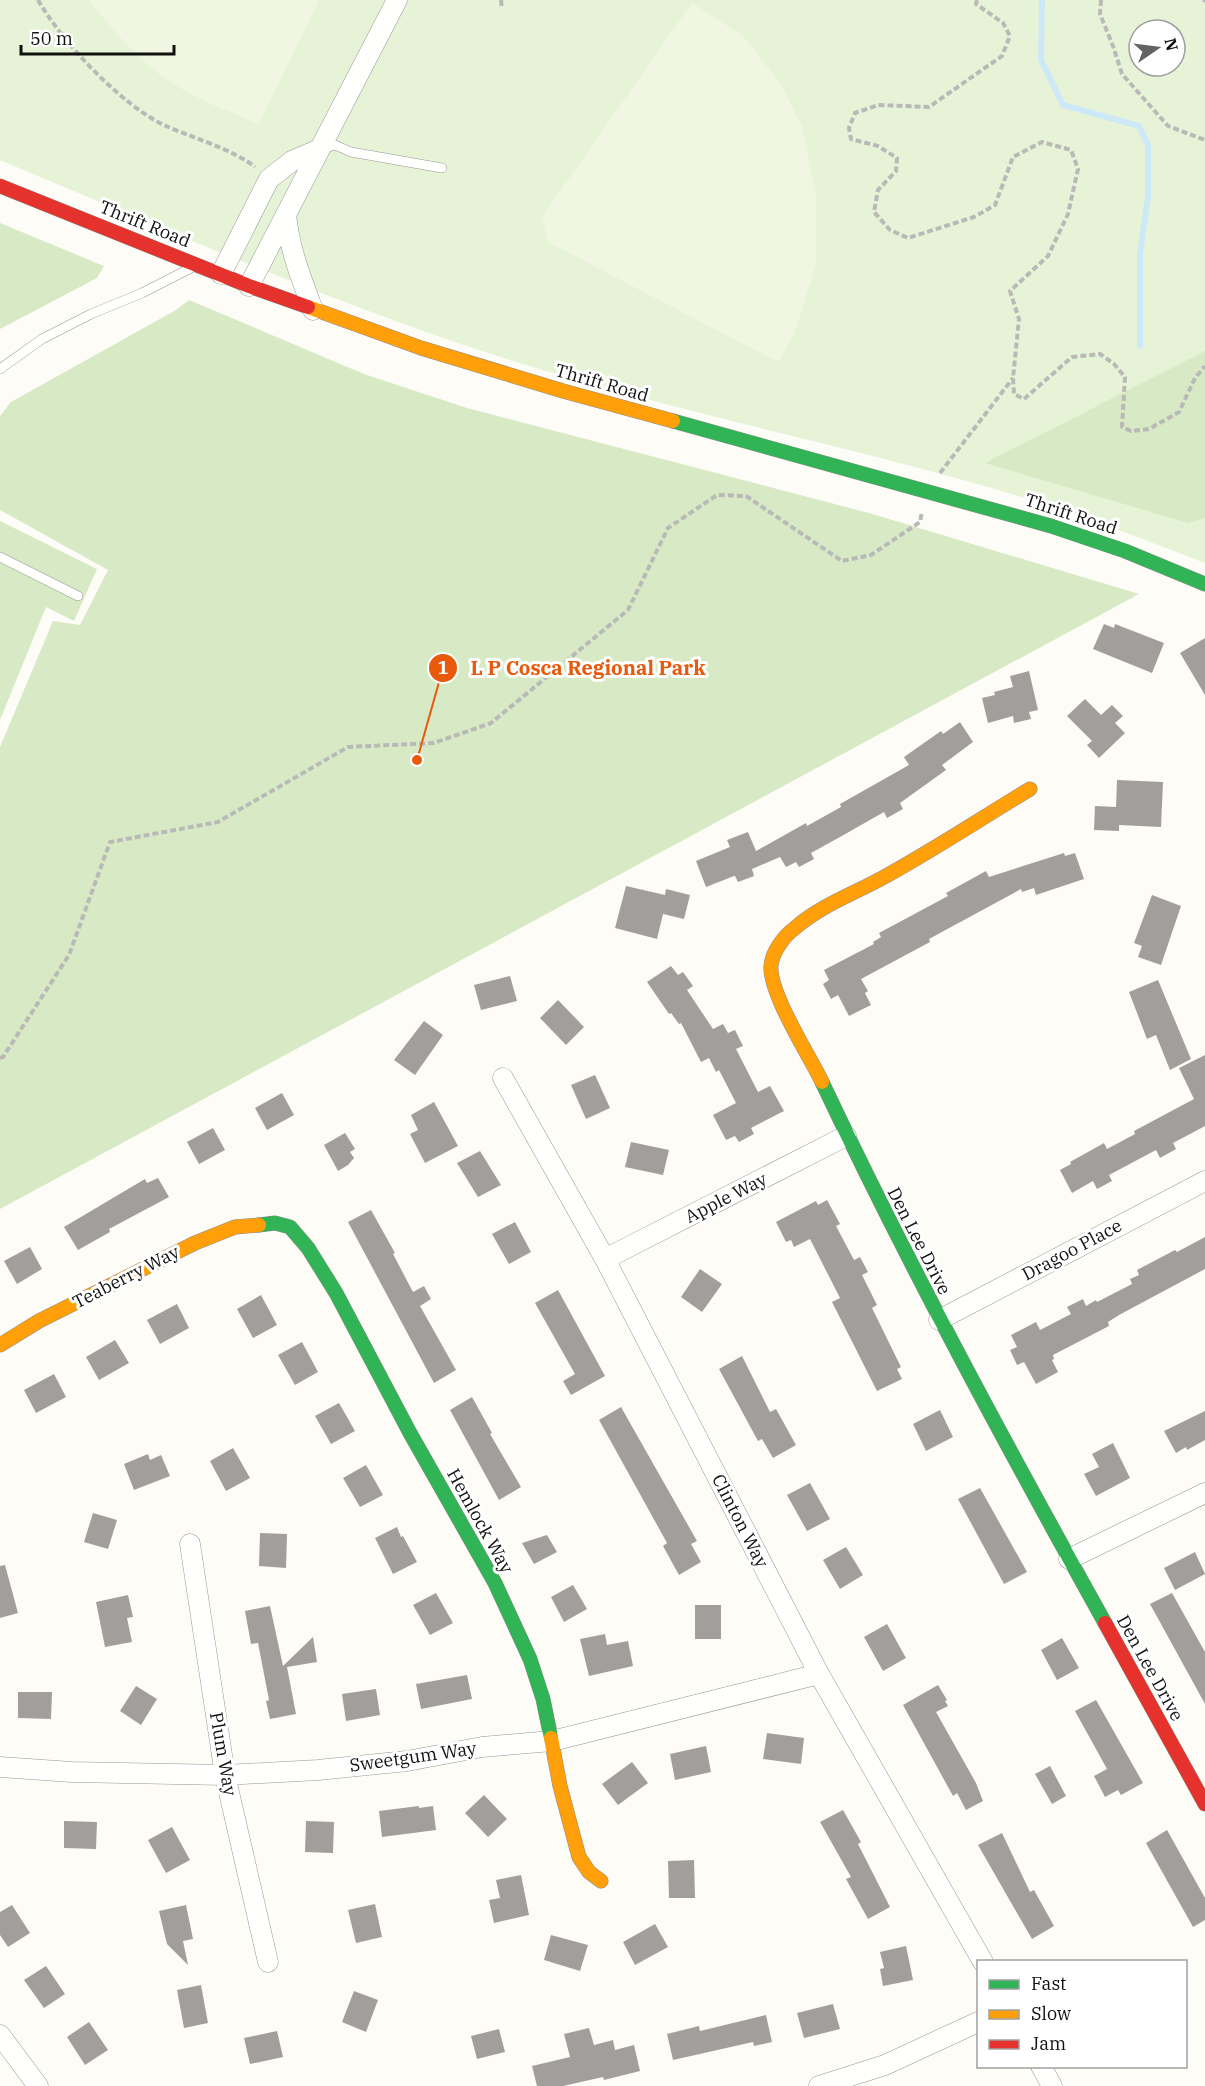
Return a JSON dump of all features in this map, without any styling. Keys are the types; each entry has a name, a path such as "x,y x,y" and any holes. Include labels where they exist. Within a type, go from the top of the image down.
{"street":[{"path":"249,285 397,0"},
{"path":"221,274 269,179 292,161 320,149"},
{"name":"Thrift Road","path":"0,186 313,310 421,348 563,392 927,490 1078,534 1205,584"},
{"path":"286,214 288,238 294,261 313,310"},
{"name":"Den Lee Drive","path":"1030,789 867,887 812,915 784,939 771,964 772,981 846,1136 939,1320 1205,1804"},
{"name":"Clinton Way","path":"503,1078 606,1259 819,1674 982,1960"},
{"name":"Apple Way","path":"606,1259 846,1136"},
{"name":"Dragoo Place","path":"939,1320 1205,1181"},
{"name":"Hemlock Way","path":"258,1224 275,1223 290,1227 309,1248 495,1583 530,1659 540,1689 560,1786 579,1857 589,1872 601,1881"},
{"name":"Teaberry Way","path":"0,1345 50,1316 195,1243 236,1227 258,1224"},
{"path":"1069,1559 1205,1492"},
{"name":"Plum Way","path":"190,1544 225,1775 268,1962"},
{"name":"Sweetgum Way","path":"0,1767 72,1772 225,1775 318,1770 407,1761 482,1747 552,1741 819,1674"},
{"path":"819,2086 885,2065 977,2022"},
{"path":"0,2036 39,2086"},
{"path":"1042,2068 1052,2086"}],"lane":[{"path":"320,149 335,146 351,152 442,168"},
{"path":"0,369 42,339 197,264"},
{"path":"0,557 78,596"}],"path":[{"path":"38,0 88,64 136,107 163,125 251,164 269,179"},
{"path":"501,0 502,9"},
{"path":"977,0 976,4 1003,22 1010,36 1002,56 929,107 878,105 855,113 849,128 851,139 878,146 897,159 896,171 878,190 874,212 890,230 908,238 974,217 994,205 1013,157 1042,142 1071,150 1078,169 1068,214 1047,256 1010,291 1019,319 1013,378 1014,394 1024,399 1072,357 1100,354 1114,364 1125,377 1122,428 1131,431 1149,429 1179,412 1195,378 1205,366"},
{"path":"1101,0 1100,15 1122,74 1168,126 1205,140"},
{"path":"0,1058 3,1057 69,955 110,842 218,822 348,747 434,743 491,723 628,610 668,528 717,495 746,496 842,561 871,555 920,522 927,490 1013,378"}],"green space":[{"path":"0,0 1205,0 1205,563 1085,518 994,489 573,379 500,357 355,306 0,160"},
{"path":"89,0 319,0 259,124 203,100 164,77 136,54"},
{"path":"692,3 743,36 781,84 802,127 816,195 816,265 793,337 778,362 548,242 542,217"},
{"path":"0,223 104,266 97,278 0,329"},
{"path":"189,300 364,374 467,408 869,513 1139,594 0,1209 0,747 53,621 80,625 108,570 0,510 0,416 11,402 176,310"},
{"path":"1205,351 1205,518 1188,523 985,463"},
{"path":"0,521 97,569 74,621 46,607 0,720"}],"building":[{"path":"1104,624 1114,628 1115,624 1164,643 1152,673 1093,649"},
{"path":"1205,638 1205,695 1180,653"},
{"path":"1029,671 1038,710 1029,712 1031,719 1014,723 1013,716 988,723 982,698 1013,687 1010,676"},
{"path":"1085,699 1101,715 1112,705 1123,716 1115,723 1125,733 1099,758 1087,745 1092,741 1067,716"},
{"path":"960,722 973,742 942,765 946,770 900,803 903,809 887,818 884,812 811,853 814,859 799,867 796,862 786,867 780,857 752,869 754,876 738,882 734,876 706,887 696,861 730,847 727,840 748,832 756,851 806,823 807,826 841,807 840,804 909,765 904,757 941,731 943,734"},
{"path":"1117,780 1163,782 1161,827 1119,825 1119,831 1094,830 1095,806 1116,807"},
{"path":"1064,853 1065,856 1075,853 1084,879 1036,895 1034,888 1022,892 1021,889 929,939 930,942 861,979 868,991 865,993 871,1005 849,1016 838,995 831,999 823,984 829,980 824,970 874,944 873,942 881,937 879,933 948,896 946,893 986,871 989,877"},
{"path":"626,886 665,895 666,889 690,895 684,919 663,914 657,939 615,928"},
{"path":"1152,895 1181,906 1161,965 1138,957 1142,946 1134,943"},
{"path":"671,966 678,975 683,972 693,986 687,990 713,1029 723,1024 728,1033 735,1030 743,1046 736,1049 758,1092 770,1086 784,1111 751,1128 754,1134 739,1142 735,1136 726,1140 713,1115 736,1103 719,1070 716,1072 709,1058 701,1062 681,1023 679,1024 671,1013 669,1014 647,982"},
{"path":"510,976 517,1001 481,1010 474,985"},
{"path":"1158,980 1191,1059 1170,1070 1156,1035 1147,1039 1129,992"},
{"path":"558,1000 584,1027 566,1045 540,1018"},
{"path":"424,1021 443,1035 415,1075 394,1060"},
{"path":"1205,1055 1205,1126 1173,1143 1176,1149 1160,1158 1156,1150 1109,1175 1112,1181 1097,1189 1093,1181 1072,1193 1060,1170 1104,1143 1107,1149 1135,1134 1134,1131 1194,1099 1179,1068"},
{"path":"595,1075 610,1108 586,1119 571,1085"},
{"path":"282,1093 294,1115 267,1130 255,1108"},
{"path":"434,1102 458,1146 425,1163 410,1134 418,1130 411,1115"},
{"path":"213,1128 225,1150 199,1164 187,1142"},
{"path":"345,1133 355,1149 350,1152 354,1158 338,1171 324,1145"},
{"path":"631,1142 669,1150 663,1175 625,1167"},
{"path":"480,1151 501,1185 478,1197 457,1163"},
{"path":"158,1178 169,1197 109,1229 110,1232 78,1250 64,1227 145,1179 147,1183"},
{"path":"827,1200 840,1224 836,1226 854,1260 860,1257 868,1272 862,1275 877,1305 872,1308 901,1367 897,1369 902,1379 877,1391 832,1302 840,1298 810,1239 794,1247 791,1240 786,1242 776,1222 816,1201 818,1205"},
{"path":"371,1210 413,1292 424,1286 431,1299 420,1306 456,1370 434,1383 348,1222"},
{"path":"515,1222 531,1252 509,1264 492,1234"},
{"path":"1205,1237 1205,1269 1119,1315 1108,1322 1109,1326 1053,1355 1052,1360 1058,1372 1036,1384 1024,1362 1017,1365 1010,1350 1017,1347 1011,1335 1036,1322 1040,1330 1071,1314 1067,1307 1083,1299 1086,1306 1096,1300 1097,1302 1132,1284 1130,1279 1139,1275 1137,1270"},
{"path":"30,1247 42,1269 17,1284 4,1261"},
{"path":"700,1269 722,1284 702,1312 681,1297"},
{"path":"558,1290 605,1376 571,1395 563,1381 575,1374 535,1303"},
{"path":"261,1295 277,1325 253,1338 237,1309"},
{"path":"177,1304 189,1328 160,1344 147,1320"},
{"path":"115,1340 129,1363 99,1380 86,1357"},
{"path":"302,1342 318,1372 295,1385 278,1355"},
{"path":"742,1356 770,1412 776,1409 796,1445 773,1458 762,1439 758,1441 719,1369"},
{"path":"54,1374 66,1397 36,1413 24,1390"},
{"path":"472,1397 492,1433 490,1434 521,1487 499,1500 450,1410"},
{"path":"339,1403 355,1431 331,1444 315,1416"},
{"path":"621,1407 697,1541 691,1544 701,1562 679,1575 663,1546 667,1543 599,1420"},
{"path":"940,1410 953,1437 926,1451 913,1424"},
{"path":"1205,1411 1205,1440 1176,1453 1164,1431"},
{"path":"1113,1443 1130,1478 1096,1496 1084,1474 1099,1467 1092,1454"},
{"path":"233,1448 250,1478 226,1491 210,1461"},
{"path":"148,1454 150,1460 161,1455 170,1476 134,1490 124,1464"},
{"path":"366,1465 383,1495 360,1507 343,1478"},
{"path":"810,1483 830,1519 807,1531 787,1495"},
{"path":"980,1488 1027,1572 1004,1584 958,1499"},
{"path":"93,1513 117,1520 108,1549 84,1542"},
{"path":"397,1527 417,1562 393,1574 375,1538"},
{"path":"260,1533 287,1534 286,1568 259,1566"},
{"path":"547,1535 557,1552 534,1564 522,1543"},
{"path":"846,1547 863,1575 840,1589 823,1560"},
{"path":"1195,1552 1205,1574 1175,1590 1164,1568"},
{"path":"5,1565 18,1613 0,1618 0,1566"},
{"path":"573,1585 587,1609 564,1622 551,1597"},
{"path":"436,1593 453,1623 430,1635 413,1605"},
{"path":"1172,1593 1205,1652 1205,1704 1150,1604"},
{"path":"128,1595 133,1617 127,1618 132,1642 105,1647 96,1602"},
{"path":"695,1605 721,1605 721,1639 695,1639"},
{"path":"270,1606 283,1666 313,1637 317,1662 287,1667 296,1714 270,1719 266,1701 269,1700 258,1643 251,1644 245,1611"},
{"path":"887,1624 906,1658 883,1671 864,1637"},
{"path":"605,1634 607,1645 628,1641 633,1666 589,1676 580,1639"},
{"path":"1062,1638 1079,1668 1057,1680 1041,1650"},
{"path":"467,1675 472,1699 421,1709 416,1684"},
{"path":"938,1685 948,1706 936,1712 976,1783 983,1801 966,1810 957,1793 953,1796 903,1705"},
{"path":"136,1686 157,1699 141,1725 120,1711"},
{"path":"376,1689 380,1715 346,1721 342,1694"},
{"path":"18,1692 52,1692 51,1719 18,1718"},
{"path":"1096,1700 1143,1783 1121,1795 1118,1790 1105,1797 1094,1776 1107,1769 1075,1711"},
{"path":"767,1733 804,1738 801,1764 763,1759"},
{"path":"706,1746 711,1772 675,1780 670,1754"},
{"path":"632,1762 648,1783 618,1805 602,1784"},
{"path":"1050,1766 1066,1796 1052,1804 1035,1774"},
{"path":"484,1795 507,1819 488,1837 465,1813"},
{"path":"419,1806 419,1808 433,1806 436,1830 382,1837 379,1811"},
{"path":"843,1810 861,1842 858,1844 890,1907 868,1919 846,1879 851,1877 820,1822"},
{"path":"64,1821 97,1822 96,1849 64,1848"},
{"path":"306,1821 334,1822 333,1853 305,1852"},
{"path":"172,1827 190,1860 166,1873 148,1840"},
{"path":"1167,1830 1205,1898 1205,1920 1193,1927 1146,1843"},
{"path":"1002,1833 1030,1892 1034,1890 1054,1926 1032,1939 978,1845"},
{"path":"694,1860 695,1898 669,1898 668,1861"},
{"path":"521,1875 529,1915 494,1923 489,1900 500,1898 496,1880"},
{"path":"375,1904 382,1937 356,1943 348,1910"},
{"path":"12,1905 30,1933 8,1947 0,1935 0,1912"},
{"path":"186,1905 193,1939 183,1941 188,1965 167,1944 159,1911"},
{"path":"655,1924 668,1947 635,1965 623,1942"},
{"path":"551,1935 588,1945 580,1971 544,1960"},
{"path":"906,1946 913,1980 883,1986 880,1969 884,1968 880,1952"},
{"path":"46,1966 65,1994 44,2008 24,1980"},
{"path":"201,1985 208,2023 184,2028 177,1990"},
{"path":"354,1991 378,2000 366,2032 342,2022"},
{"path":"833,2004 840,2029 804,2038 797,2013"},
{"path":"766,2015 772,2042 754,2046 753,2042 673,2060 667,2034 699,2026 700,2031"},
{"path":"89,2022 108,2050 85,2065 67,2037"},
{"path":"589,2028 594,2045 613,2040 615,2050 634,2045 640,2071 604,2080 603,2077 563,2086 537,2086 532,2066 570,2057 564,2034"},
{"path":"499,2029 505,2052 477,2059 471,2036"},
{"path":"277,2031 283,2057 250,2064 244,2038"}],"waterway":[{"path":"1042,0 1041,60 1063,105 1139,126 1148,145 1148,197 1140,254 1140,346"}],"traffic: fast":[{"path":"673,421 1051,526 1125,551 1205,584"},
{"path":"822,1082 959,1355 1105,1623"},
{"path":"259,1225 275,1223 290,1227 308,1248 336,1293 410,1433 495,1583 530,1659 543,1699 551,1738"}],"traffic: slow":[{"path":"308,307 421,348 673,421"},
{"path":"822,1082 776,992 771,966 779,945 791,931 816,913 904,866 1030,789"},
{"path":"0,1345 39,1321 195,1243 235,1227 259,1225"},
{"path":"551,1738 560,1786 579,1857 589,1872 601,1881"}],"traffic: jam":[{"path":"0,186 249,286 308,307"},
{"path":"1105,1623 1205,1804"}],"place":[{"name":"L P Cosca Regional Park","path":"417,760"}]}
